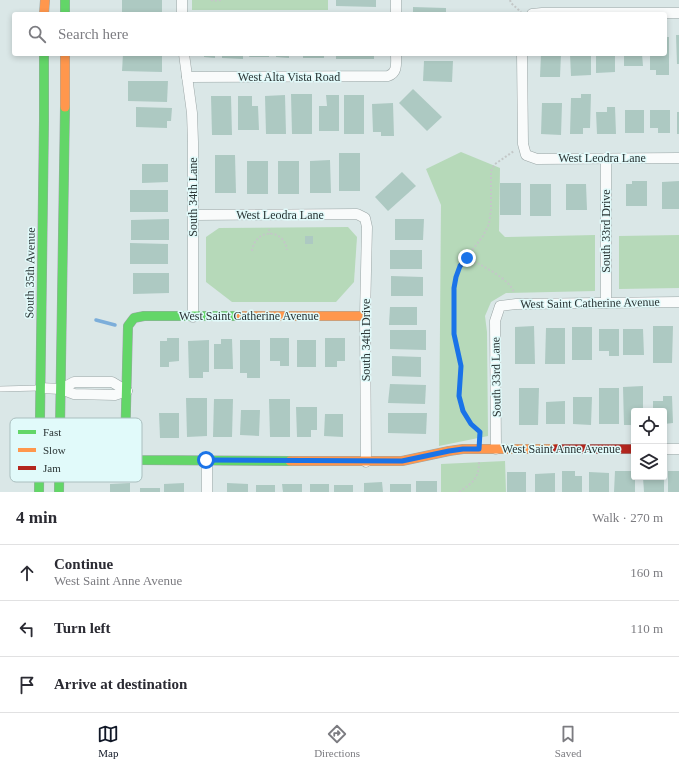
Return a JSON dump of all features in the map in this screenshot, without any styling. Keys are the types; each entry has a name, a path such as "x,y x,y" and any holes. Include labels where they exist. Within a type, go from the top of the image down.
{"main road":[{"path":"44,12 45,0"},
{"path":"65,0 65,12"},
{"name":"South 35th Avenue","path":"40,418 44,56"},
{"path":"60,418 65,56"},
{"name":"West Saint Catherine Avenue","path":"126,391 128,326 134,318 144,316 365,316"},
{"name":"West Saint Anne Avenue","path":"126,391 126,418"},
{"name":"West Saint Anne Avenue","path":"142,460 366,462 402,461 463,449 631,449"},
{"name":"South 35th Avenue","path":"39,482 39,492"},
{"path":"59,482 59,492"}],"street":[{"path":"182,0 182,12"},
{"path":"396,0 396,12"},
{"path":"667,13 679,13"},
{"name":"South 34th Lane","path":"184,56 192,113 193,142 193,316"},
{"name":"West Alta Vista Road","path":"187,78 388,76 392,75 396,68 396,56"},
{"path":"522,56 523,144"},
{"name":"West Leodra Lane","path":"523,144 526,155 537,159 679,158"},
{"name":"South 33rd Drive","path":"606,158 606,303"},
{"name":"West Leodra Lane","path":"194,215 357,214 365,218"},
{"name":"South 34th Drive","path":"365,218 367,227 365,316 366,462"},
{"name":"West Saint Catherine Avenue","path":"500,306 516,304 679,302"},
{"name":"South 33rd Lane","path":"496,449 495,321 500,306"},
{"path":"40,388 61,389 74,382 112,382 126,391"},
{"path":"667,449 679,450"},
{"path":"206,460 207,492"}],"lane":[{"path":"0,389 40,388"}],"path":[{"path":"211,0 221,0"},
{"path":"510,0 511,3 522,12"},
{"path":"459,492 471,484 479,469 480,432 471,424 463,411 459,396 461,366 454,334 454,288 456,277 460,266 483,236 489,224 491,209 491,171 495,164 523,144"},
{"path":"269,229 270,234"},
{"path":"252,251 258,239 263,235 270,234 280,237 285,243 287,250"},
{"path":"467,258 489,269 507,282 513,289 516,304"}],"green space":[{"path":"192,0 328,0 328,10 192,10"},
{"path":"461,152 500,168 499,231 505,237 595,235 595,291 506,293 491,302 485,316 487,332 488,436 439,446 441,205 426,169"},
{"path":"348,227 357,237 354,282 336,302 232,302 206,282 206,237 219,228"},
{"path":"679,235 679,288 619,289 619,236"},
{"path":"505,461 506,492 441,492 441,464"}],"building":[{"path":"122,0 162,0 162,12 122,12"},
{"path":"336,0 376,0 376,7 336,6"},
{"path":"413,7 446,8 446,12 413,12"},
{"path":"676,35 679,35 679,64 677,64"},
{"path":"667,37 669,37 669,75 656,75 656,70 650,70 650,56 667,56"},
{"path":"123,56 162,56 162,72 122,71"},
{"path":"215,56 215,58 204,57"},
{"path":"222,56 243,56 243,59 222,58"},
{"path":"249,56 269,56 269,57"},
{"path":"289,56 289,58 276,57"},
{"path":"303,56 324,56 324,58 303,58"},
{"path":"336,56 374,56 374,59 336,59"},
{"path":"541,56 561,56 560,77 540,77"},
{"path":"570,56 591,56 591,75 571,76"},
{"path":"596,56 615,56 615,72 596,73"},
{"path":"624,56 642,56 643,66 624,66"},
{"path":"424,61 453,61 452,82 423,81"},
{"path":"128,81 168,81 167,102 128,101"},
{"path":"413,89 442,117 427,131 399,103"},
{"path":"291,94 312,94 312,134 292,134"},
{"path":"581,94 591,94 590,128 583,128 583,134 570,134 571,98 581,98"},
{"path":"285,95 286,134 266,134 265,96"},
{"path":"326,95 339,95 339,131 319,131 319,106 327,106"},
{"path":"344,95 364,95 364,134 344,134"},
{"path":"211,96 231,96 232,135 212,135"},
{"path":"238,96 252,96 252,106 258,106 259,130 238,130"},
{"path":"393,103 394,136 381,136 381,132 373,132 372,104"},
{"path":"542,103 562,103 561,135 541,134"},
{"path":"136,107 172,108 171,121 167,121 167,128 136,127"},
{"path":"607,107 615,107 616,134 597,134 596,112 607,112"},
{"path":"625,110 644,110 644,133 625,133"},
{"path":"650,110 670,110 670,133 658,133 658,128 650,128"},
{"path":"677,112 679,112 679,134 677,134"},
{"path":"339,153 360,153 360,191 339,191"},
{"path":"215,155 235,155 236,193 215,193"},
{"path":"330,160 331,193 310,193 310,161"},
{"path":"247,161 268,161 268,194 247,194"},
{"path":"278,161 299,161 299,194 278,194"},
{"path":"142,164 168,164 168,182 142,183"},
{"path":"402,172 416,186 388,211 375,197"},
{"path":"632,181 647,181 647,206 626,206 626,184 632,184"},
{"path":"679,181 679,209 662,209 662,182"},
{"path":"500,183 521,183 521,215 500,215"},
{"path":"530,184 551,184 551,216 530,216"},
{"path":"566,184 586,184 587,210 566,210"},
{"path":"130,190 168,190 168,212 130,212"},
{"path":"169,219 169,240 131,240 131,220"},
{"path":"395,219 424,219 423,240 395,240"},
{"path":"305,236 313,236 313,244 305,244"},
{"path":"130,243 168,244 168,264 130,264"},
{"path":"390,250 422,250 422,269 390,269"},
{"path":"133,273 169,273 169,293 133,294"},
{"path":"391,276 423,277 423,296 391,296"},
{"path":"390,307 417,307 417,325 389,325"},
{"path":"534,326 535,364 515,364 515,327"},
{"path":"653,326 673,326 672,363 653,363"},
{"path":"572,327 592,327 592,360 572,360"},
{"path":"546,328 565,328 565,364 545,364"},
{"path":"599,329 619,329 619,356 609,356 609,351 599,351"},
{"path":"623,329 643,329 644,355 623,355"},
{"path":"390,330 426,330 426,350 390,349"},
{"path":"167,338 179,338 179,361 169,362 169,367 160,367 160,341 167,341"},
{"path":"270,338 289,338 289,366 280,366 280,361 270,361"},
{"path":"325,338 345,338 345,361 337,361 337,367 325,367"},
{"path":"221,339 232,339 233,369 214,369 214,344 221,344"},
{"path":"209,340 209,372 203,372 203,378 189,378 188,341"},
{"path":"240,340 260,340 260,378 247,378 247,373 240,373"},
{"path":"297,340 316,340 316,367 297,367"},
{"path":"392,356 421,357 421,377 392,376"},
{"path":"390,384 426,385 425,404 388,403"},
{"path":"643,386 643,408 631,408 631,425 624,425 623,387"},
{"path":"519,388 539,388 538,425 519,425"},
{"path":"599,388 619,388 619,424 599,424"},
{"path":"663,396 672,396 673,423 667,424 667,408 653,408 653,401 663,401"},
{"path":"573,397 592,397 591,425 573,424"},
{"path":"186,398 207,398 207,436 187,437"},
{"path":"214,399 233,399 232,437 213,437"},
{"path":"269,399 290,399 290,437 270,437"},
{"path":"565,401 565,424 546,424 546,402"},
{"path":"296,407 317,407 317,430 311,430 311,437 297,437"},
{"path":"241,410 260,410 259,436 240,435"},
{"path":"159,413 179,413 179,438 160,438"},
{"path":"388,413 427,413 426,434 388,433"},
{"path":"325,414 343,414 343,437 324,436"},
{"path":"562,471 575,471 575,476 582,476 582,492 562,492"},
{"path":"615,471 631,471 631,480 635,480 635,492 614,492"},
{"path":"668,471 679,471 679,492 668,492"},
{"path":"507,472 526,472 526,492 507,492"},
{"path":"589,472 609,473 609,492 589,492"},
{"path":"555,473 555,492 535,492 535,474"},
{"path":"643,480 664,480 664,492 644,492"},
{"path":"416,481 437,481 437,492 416,492"},
{"path":"382,482 383,492 364,492 364,483"},
{"path":"130,483 130,492 110,492 110,484"},
{"path":"184,483 184,492 164,492 164,484"},
{"path":"227,483 248,484 248,492 227,492"},
{"path":"282,484 302,484 302,492 283,492"},
{"path":"310,484 329,484 329,492 310,492"},
{"path":"390,484 411,484 411,492 390,492"},
{"path":"256,485 275,485 275,492 256,492"},
{"path":"334,485 353,485 353,492 334,492"},
{"path":"140,488 160,488 160,492 140,492"}],"waterway":[{"path":"96,320 115,325"}],"traffic: fast":[{"path":"65,0 65,12"},
{"path":"40,418 44,56"},
{"path":"60,418 65,107"},
{"path":"126,418 128,326 134,318 144,316 239,316"},
{"path":"142,460 290,461"},
{"path":"39,482 39,492"},
{"path":"59,482 59,492"}],"traffic: slow":[{"path":"44,12 45,0"},
{"path":"65,56 65,107"},
{"path":"239,316 365,316"},
{"path":"290,461 402,461 463,449 556,449"}],"traffic: jam":[{"path":"556,449 631,449"}],"route":[{"path":"206,460 402,461 449,451 479,449 480,432 471,424 463,411 459,396 461,366 454,334 454,288 460,266 467,258"}]}
